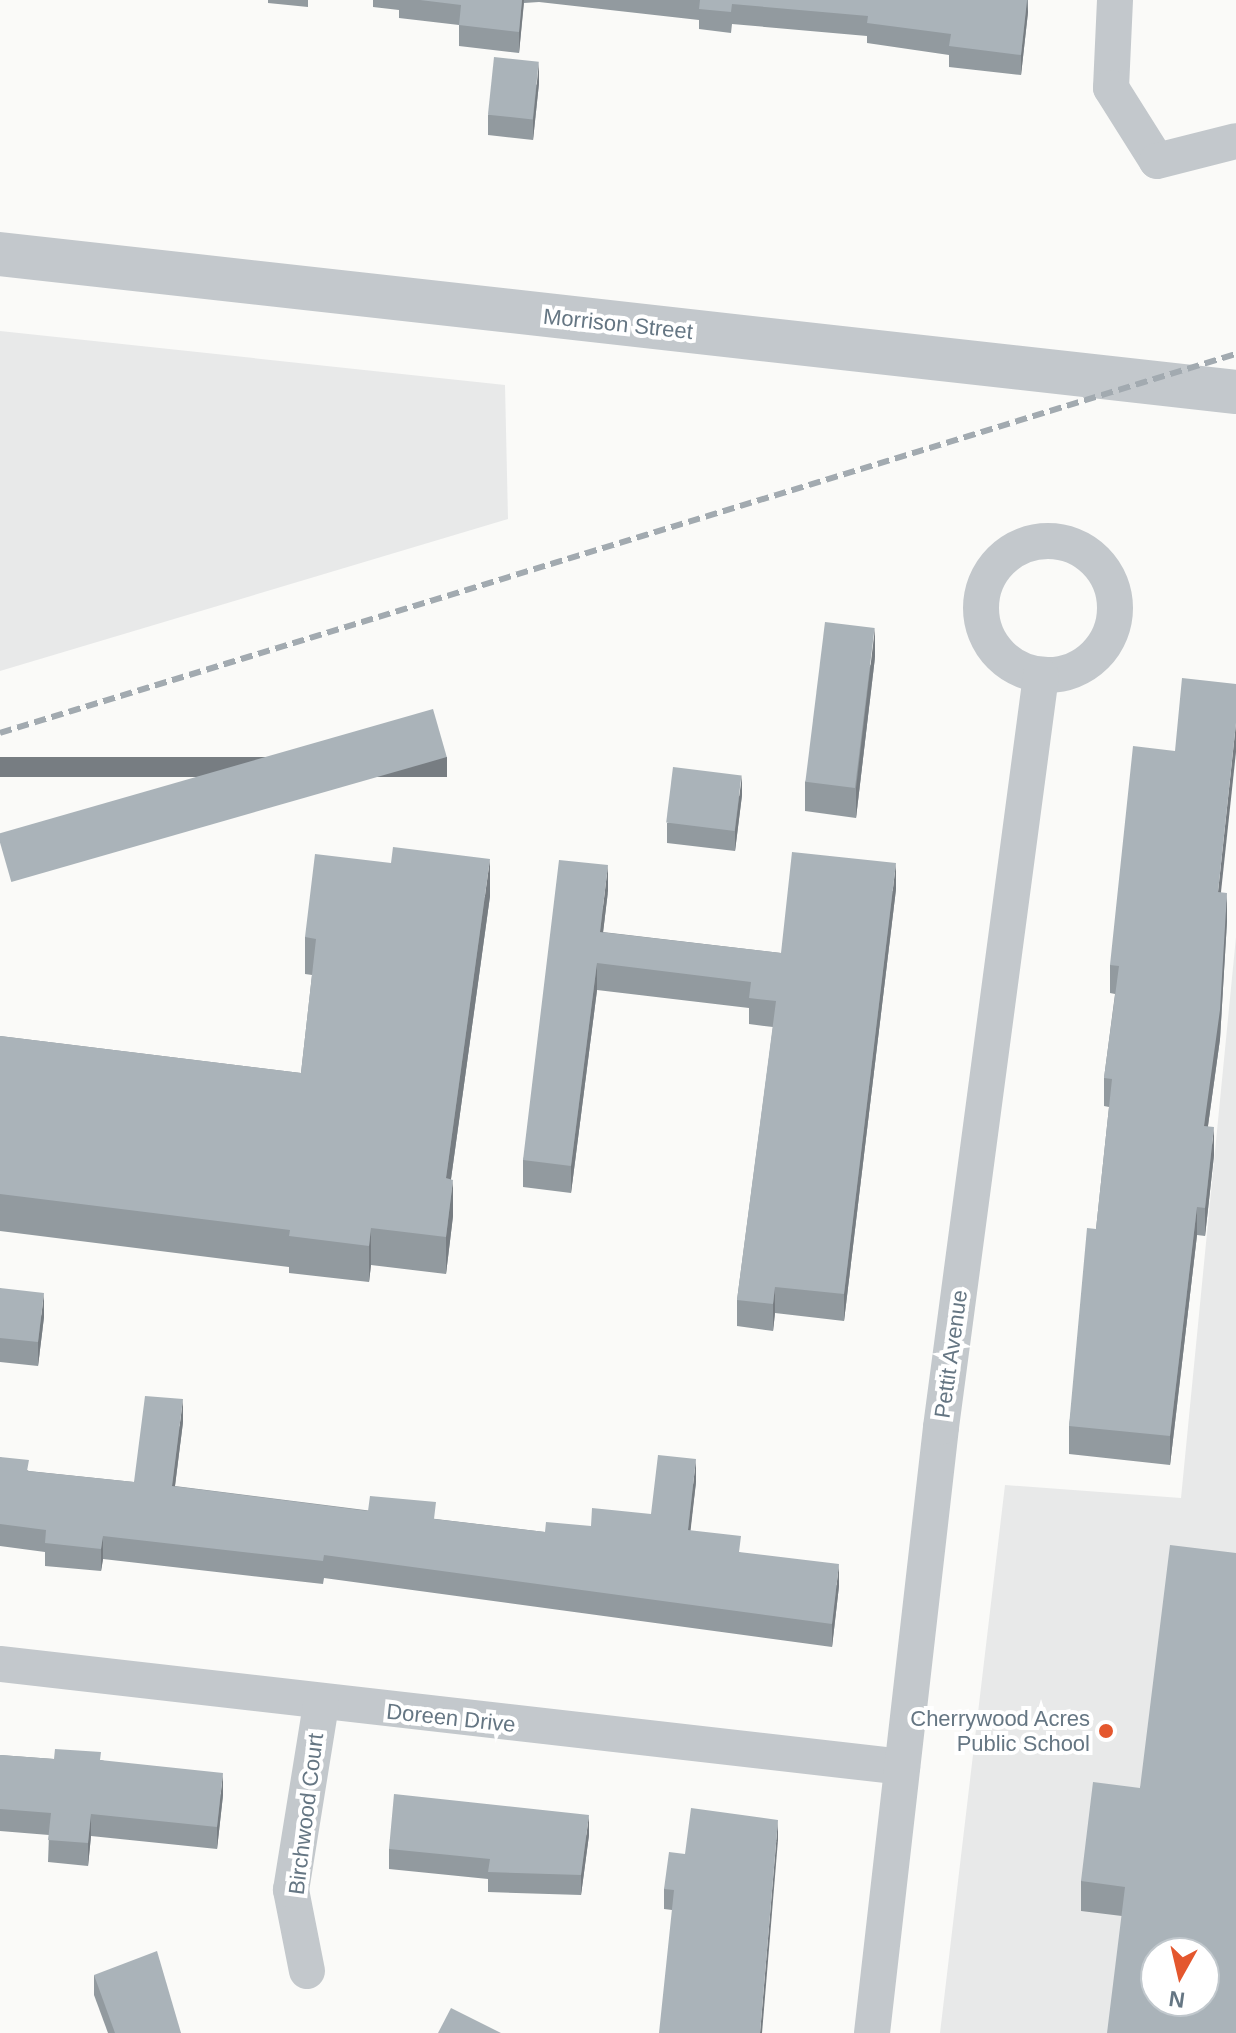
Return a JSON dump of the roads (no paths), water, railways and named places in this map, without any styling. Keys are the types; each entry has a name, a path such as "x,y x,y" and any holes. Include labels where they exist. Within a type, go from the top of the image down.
{"street":[{"path":"1115,0 1111,88 1157,161 1236,141"},
{"name":"Morrison Street","path":"0,254 1236,392"},
{"name":"Pettit Avenue","path":"872,2033 902,1767 1041,676"},
{"name":"Doreen Drive","path":"0,1664 321,1704 902,1767"},
{"name":"Birchwood Court","path":"307,1971 291,1890 321,1704"}],"railway":[{"path":"0,733 1236,354"}],"place":[{"name":"Cherrywood Acres Public School","path":"1106,1731"}]}
